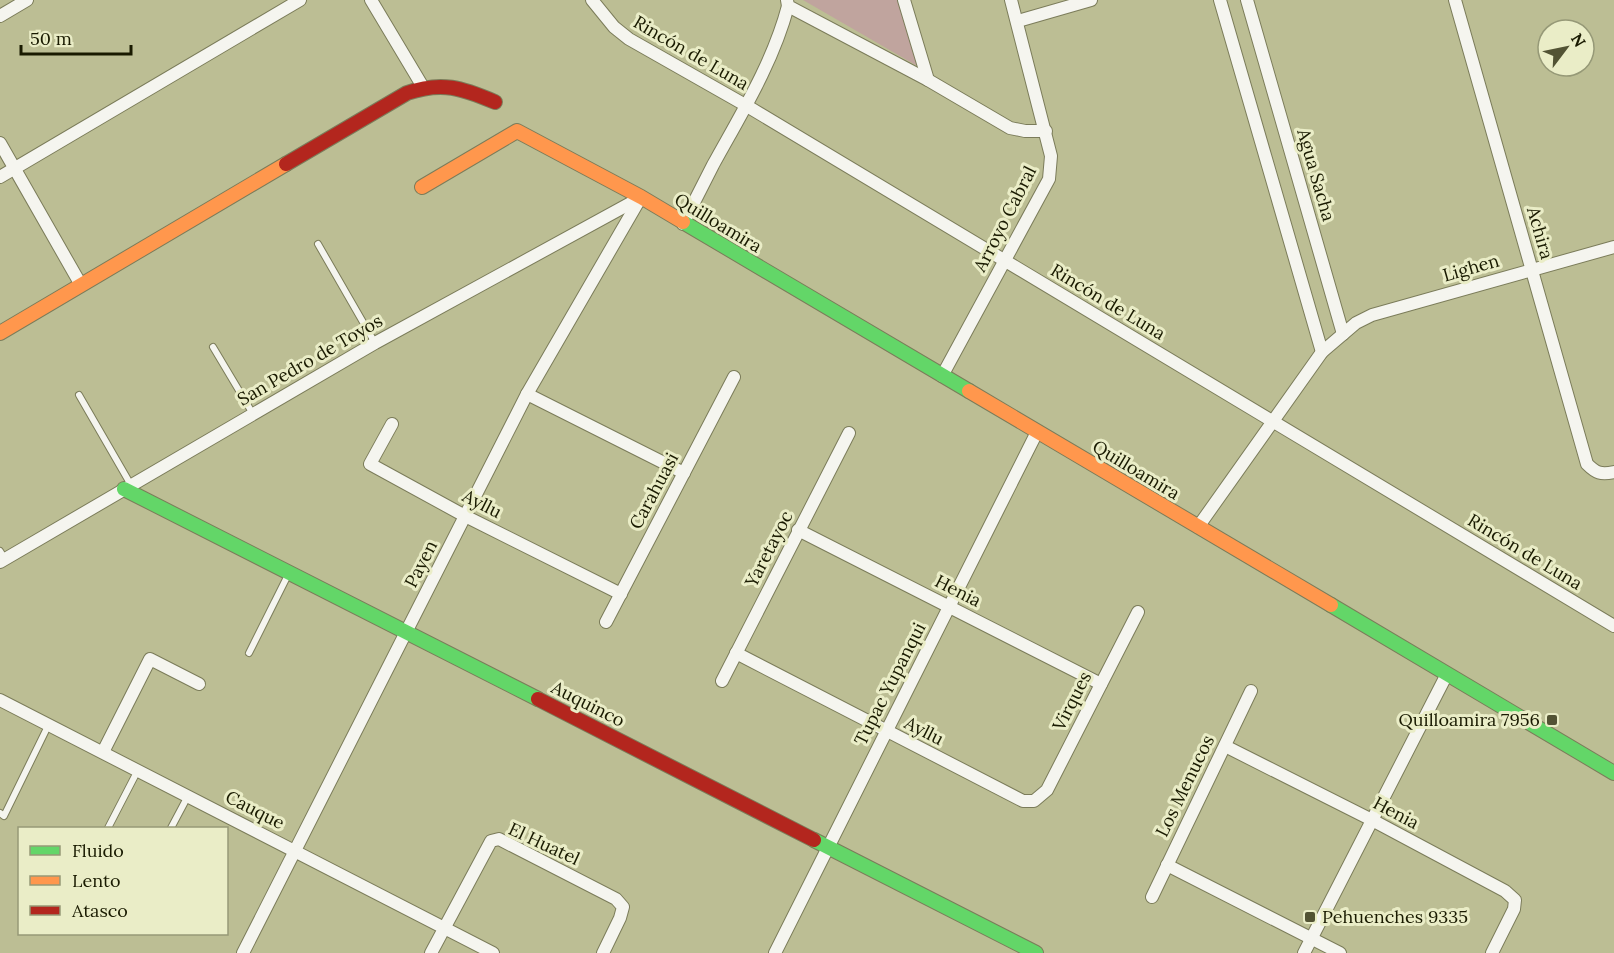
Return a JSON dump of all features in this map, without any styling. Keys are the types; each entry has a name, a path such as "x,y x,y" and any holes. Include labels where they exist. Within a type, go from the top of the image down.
{"street":[{"path":"4,9 27,0"},
{"path":"0,177 300,0"},
{"path":"371,0 423,87"},
{"name":"Rincón de Luna","path":"592,0 614,27 628,39 747,106 1614,626"},
{"path":"904,0 928,80"},
{"name":"Arroyo Cabral","path":"942,376 1049,179 1052,156 1011,0"},
{"path":"1018,21 1091,0"},
{"path":"1220,0 1322,352"},
{"name":"Agua Sacha","path":"1247,0 1343,334"},
{"name":"Achira","path":"1455,0 1587,464 1595,472 1605,474 1614,472"},
{"path":"683,224 747,106 782,30 788,3 1010,128 1046,131"},
{"path":"0,333 407,93 423,87 441,85 465,90 495,102"},
{"name":"Quilloamira","path":"422,187 517,131 641,197 683,224 1614,773"},
{"path":"0,143 81,285"},
{"name":"San Pedro de Toyos","path":"2,557 128,487 375,343 641,197"},
{"name":"Payen","path":"243,953 527,394 641,197"},
{"name":"Lighen","path":"1343,334 1356,323 1372,315 1614,247"},
{"path":"1198,527 1322,352 1343,334"},
{"name":"Carahuasi","path":"606,622 734,377"},
{"path":"527,394 684,473"},
{"name":"Ayllu","path":"392,424 370,464 465,516 621,594"},
{"name":"Tupac Yupanqui","path":"775,953 1037,432"},
{"name":"Yaretayoc","path":"722,681 849,433"},
{"name":"Auquinco","path":"128,487 289,573 1036,953"},
{"name":"Henia","path":"798,531 1101,684"},
{"name":"Virques","path":"1034,801 1047,790 1138,612"},
{"name":"Ayllu","path":"736,653 1023,801 1034,801"},
{"path":"103,752 150,659 199,684"},
{"path":"1304,953 1447,674"},
{"name":"Los Menucos","path":"1152,897 1251,691"},
{"name":"Cauque","path":"0,700 493,953"},
{"name":"Henia","path":"1225,746 1372,820 1505,891 1515,900 1514,909 1492,953"},
{"name":"El Huatel","path":"444,929 491,841 499,839 616,899 623,907 621,918 603,953"},
{"path":"1167,865 1340,953"},
{"path":"431,953 444,929"}],"lane":[{"path":"318,244 375,343"},
{"path":"213,347 253,414"},
{"path":"79,395 128,487"},
{"path":"249,653 289,573"},
{"path":"0,813 4,816 48,726"},
{"path":"109,827 138,770"},
{"path":"172,827 188,795"}],"shaded area":[{"path":"803,0 900,0 919,67"}],"traffic: fast":[{"path":"683,222 969,391"},
{"path":"124,489 538,699"},
{"path":"1331,605 1614,773"},
{"path":"814,840 1036,953"}],"traffic: slow":[{"path":"422,187 517,131 683,222"},
{"path":"0,333 286,164"},
{"path":"969,391 1331,605"}],"traffic: jam":[{"path":"286,164 407,93 419,89 452,88 495,102"},
{"path":"538,699 814,840"}],"place":[{"name":"Quilloamira 7956","path":"1552,720"},
{"name":"Pehuenches 9335","path":"1310,917"}]}
